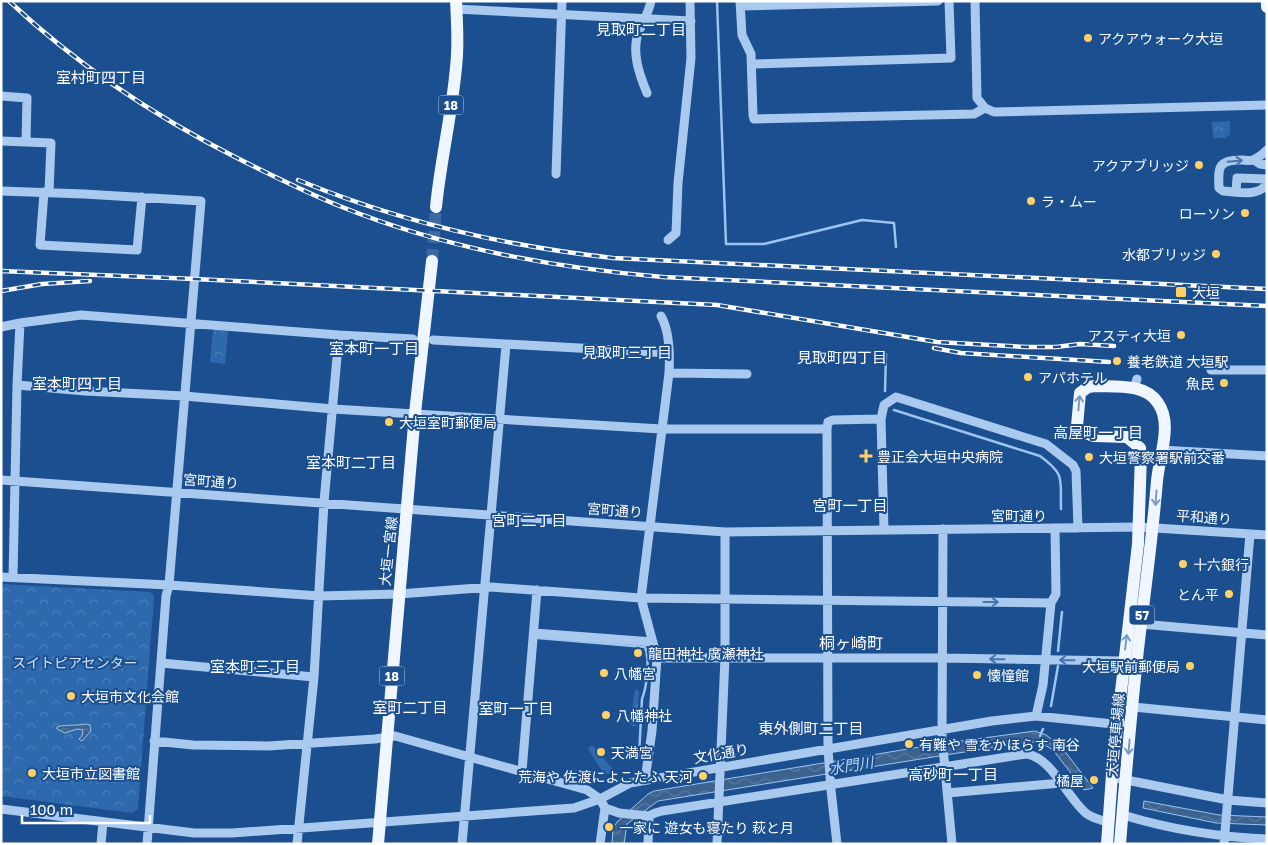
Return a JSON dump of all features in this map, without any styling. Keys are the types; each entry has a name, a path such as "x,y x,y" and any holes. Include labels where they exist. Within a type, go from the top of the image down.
{"main road":[{"path":"1266,1 1267,7"},
{"name":"18","path":"436,207 457,55 456,5"},
{"name":"大垣一宮線","path":"378,844 415,413 432,261"},
{"name":"大垣停車場線","path":"1107,844 1117,724 1139,527 1141,455 1140,448 1127,437 1090,435 1080,431 1077,426 1079,399 1080,393 1083,390 1095,386 1135,383 1152,395 1159,404 1164,424 1154,528 1141,624 1120,844"}],"street":[{"path":"556,174 562,1"},
{"path":"647,93 634,53 637,34 649,10 651,1"},
{"path":"668,240 676,233 678,183 691,58 690,1"},
{"path":"938,1 741,4 742,35 751,54 752,115 754,120 974,114 985,108"},
{"path":"752,64 951,58 949,1"},
{"path":"975,1 977,98 985,108 994,112 1267,105"},
{"path":"456,5 562,14 691,21"},
{"path":"1,96 27,98 26,142"},
{"path":"1,141 51,143 40,245 138,250 142,197"},
{"path":"1254,160 1267,150"},
{"path":"1265,188 1257,192 1223,191 1220,188 1219,168 1224,162 1231,160 1254,160 1260,164 1267,165"},
{"path":"1236,192 1237,178 1267,179"},
{"path":"1,191 142,197 201,202 169,585 166,596 160,663 147,844"},
{"path":"1,327 81,315 413,339"},
{"path":"645,780 652,731 657,658 641,598 669,373 666,324 661,316"},
{"path":"13,577 20,323"},
{"path":"297,844 314,676 324,502 339,335"},
{"path":"433,340 669,353"},
{"path":"462,844 498,418 506,345"},
{"path":"1211,370 1266,373"},
{"path":"669,373 746,374"},
{"path":"17,385 85,391 184,396 333,409 661,429 827,429"},
{"path":"884,530 881,419 884,406 896,397 1046,444 1073,465 1076,471 1078,528"},
{"path":"837,844 828,749 827,429 828,422 833,420 881,419"},
{"path":"1161,450 1267,456"},
{"name":"宮町通り","path":"1,480 725,532 1139,527"},
{"name":"平和通り","path":"1139,527 1267,535"},
{"path":"1036,716 1043,685 1051,603 1056,594 1054,528"},
{"path":"943,529 942,740 952,844"},
{"path":"717,844 725,656 725,532"},
{"path":"1225,840 1250,534"},
{"path":"1,577 169,585 319,596 399,594 484,588 641,598 1051,603"},
{"path":"522,770 537,590"},
{"path":"1141,624 1267,635"},
{"path":"534,633 653,642"},
{"path":"657,658 725,656 828,659 943,658 1124,661"},
{"path":"160,663 314,676"},
{"path":"1133,706 1267,720"},
{"name":"文化通り","path":"1,809 194,833 232,834 574,808 630,783 645,780 942,729 1036,716 1131,727"},
{"path":"154,741 212,746 268,746 395,736 522,770 587,790 600,798 605,808 600,844"},
{"path":"605,808 619,813 646,816 720,798 944,761 1026,754 1033,755 1050,769 1088,815 1109,824"},
{"path":"1112,777 1228,800 1267,803"},
{"path":"947,793 1061,783"},
{"path":"646,816 648,844"},
{"path":"1122,816 1225,840 1267,839"},
{"path":"101,844 103,822"}],"green space":[{"path":"1230,121 1230,134 1225,138 1213,138 1212,122"},
{"path":"213,330 228,331 225,364 210,362"},
{"name":"スイトピアセンター","path":"1,584 150,592 154,596 138,809 132,813 1,796"},
{"path":"635,689 639,691 636,726 634,727 630,724"},
{"path":"590,746 593,746 613,769 612,773 604,774 588,749"}],"water":[{"path":"90,725 91,731 82,741 79,739 82,736 83,730 77,729 65,733 57,729 57,727 61,726"},
{"name":"水門川","path":"1035,731 1046,735 1060,745 1093,788 1084,790 1053,750 1040,742 1027,742 658,801 627,824 624,844 612,844 613,828 617,822 648,794 654,791 932,745"},
{"path":"1144,801 1219,815 1267,817 1267,825 1216,823 1143,808"}],"waterway":[{"path":"717,1 726,244 764,244 862,220 894,223 896,247"},
{"path":"885,391 886,354"},
{"path":"894,410 1040,456 1054,468 1060,478 1061,509"},
{"path":"1058,651 1062,612"},
{"path":"538,638 645,647 647,652 647,673 642,699 639,756"},
{"path":"1051,706 1058,666"},
{"path":"1040,736 1043,729"}],"tunnel":[{"path":"432,261 436,207"}],"railway":[{"path":"9,1 62,47 118,88 208,143 290,184 342,207 420,234 460,245 540,262 663,277 1267,306"},
{"path":"298,180 375,208 453,230 532,247 613,258 1267,289"},
{"path":"1,271 717,305 937,342 1027,347 1056,347 1080,344 1114,346"},
{"path":"1,291 42,284 90,281"},
{"path":"934,348 961,353 1109,362"}],"place":[{"name":"アクアウォーク大垣","path":"1088,38"},
{"name":"アクアブリッジ","path":"1199,165"},
{"name":"ラ・ムー","path":"1031,201"},
{"name":"ローソン","path":"1245,213"},
{"name":"水都ブリッジ","path":"1216,254"},
{"name":"大垣","path":"1181,292"},
{"name":"アスティ大垣","path":"1181,335"},
{"name":"養老鉄道 大垣駅","path":"1117,361"},
{"name":"アパホテル","path":"1028,377"},
{"name":"魚民","path":"1224,383"},
{"name":"大垣室町郵便局","path":"389,422"},
{"name":"豊正会大垣中央病院","path":"866,456"},
{"name":"大垣警察署駅前交番","path":"1089,457"},
{"name":"十六銀行","path":"1183,564"},
{"name":"とん平","path":"1229,594"},
{"name":"龍田神社 廣瀬神社","path":"638,653"},
{"name":"大垣駅前郵便局","path":"1190,666"},
{"name":"八幡宮","path":"604,673"},
{"name":"懐憧館","path":"977,675"},
{"name":"大垣市文化会館","path":"71,696"},
{"name":"八幡神社","path":"606,715"},
{"name":"有難や 雪をかほらす 南谷","path":"909,744"},
{"name":"天満宮","path":"601,752"},
{"name":"大垣市立図書館","path":"32,773"},
{"name":"荒海や 佐渡によこたふ 天河","path":"703,776"},
{"name":"橘屋","path":"1094,780"},
{"name":"一家に 遊女も寝たり 萩と月","path":"609,827"}],"district":[{"name":"見取町二丁目","path":"641,29"},
{"name":"室村町四丁目","path":"101,77"},
{"name":"室本町一丁目","path":"374,348"},
{"name":"見取町三丁目","path":"627,352"},
{"name":"見取町四丁目","path":"842,357"},
{"name":"室本町四丁目","path":"77,383"},
{"name":"高屋町一丁目","path":"1098,432"},
{"name":"室本町二丁目","path":"351,462"},
{"name":"宮町一丁目","path":"850,505"},
{"name":"宮町二丁目","path":"529,520"},
{"name":"桐ヶ崎町","path":"851,643"},
{"name":"室本町三丁目","path":"255,666"},
{"name":"室町二丁目","path":"410,707"},
{"name":"室町一丁目","path":"516,708"},
{"name":"東外側町二丁目","path":"811,728"},
{"name":"高砂町一丁目","path":"953,774"}]}
